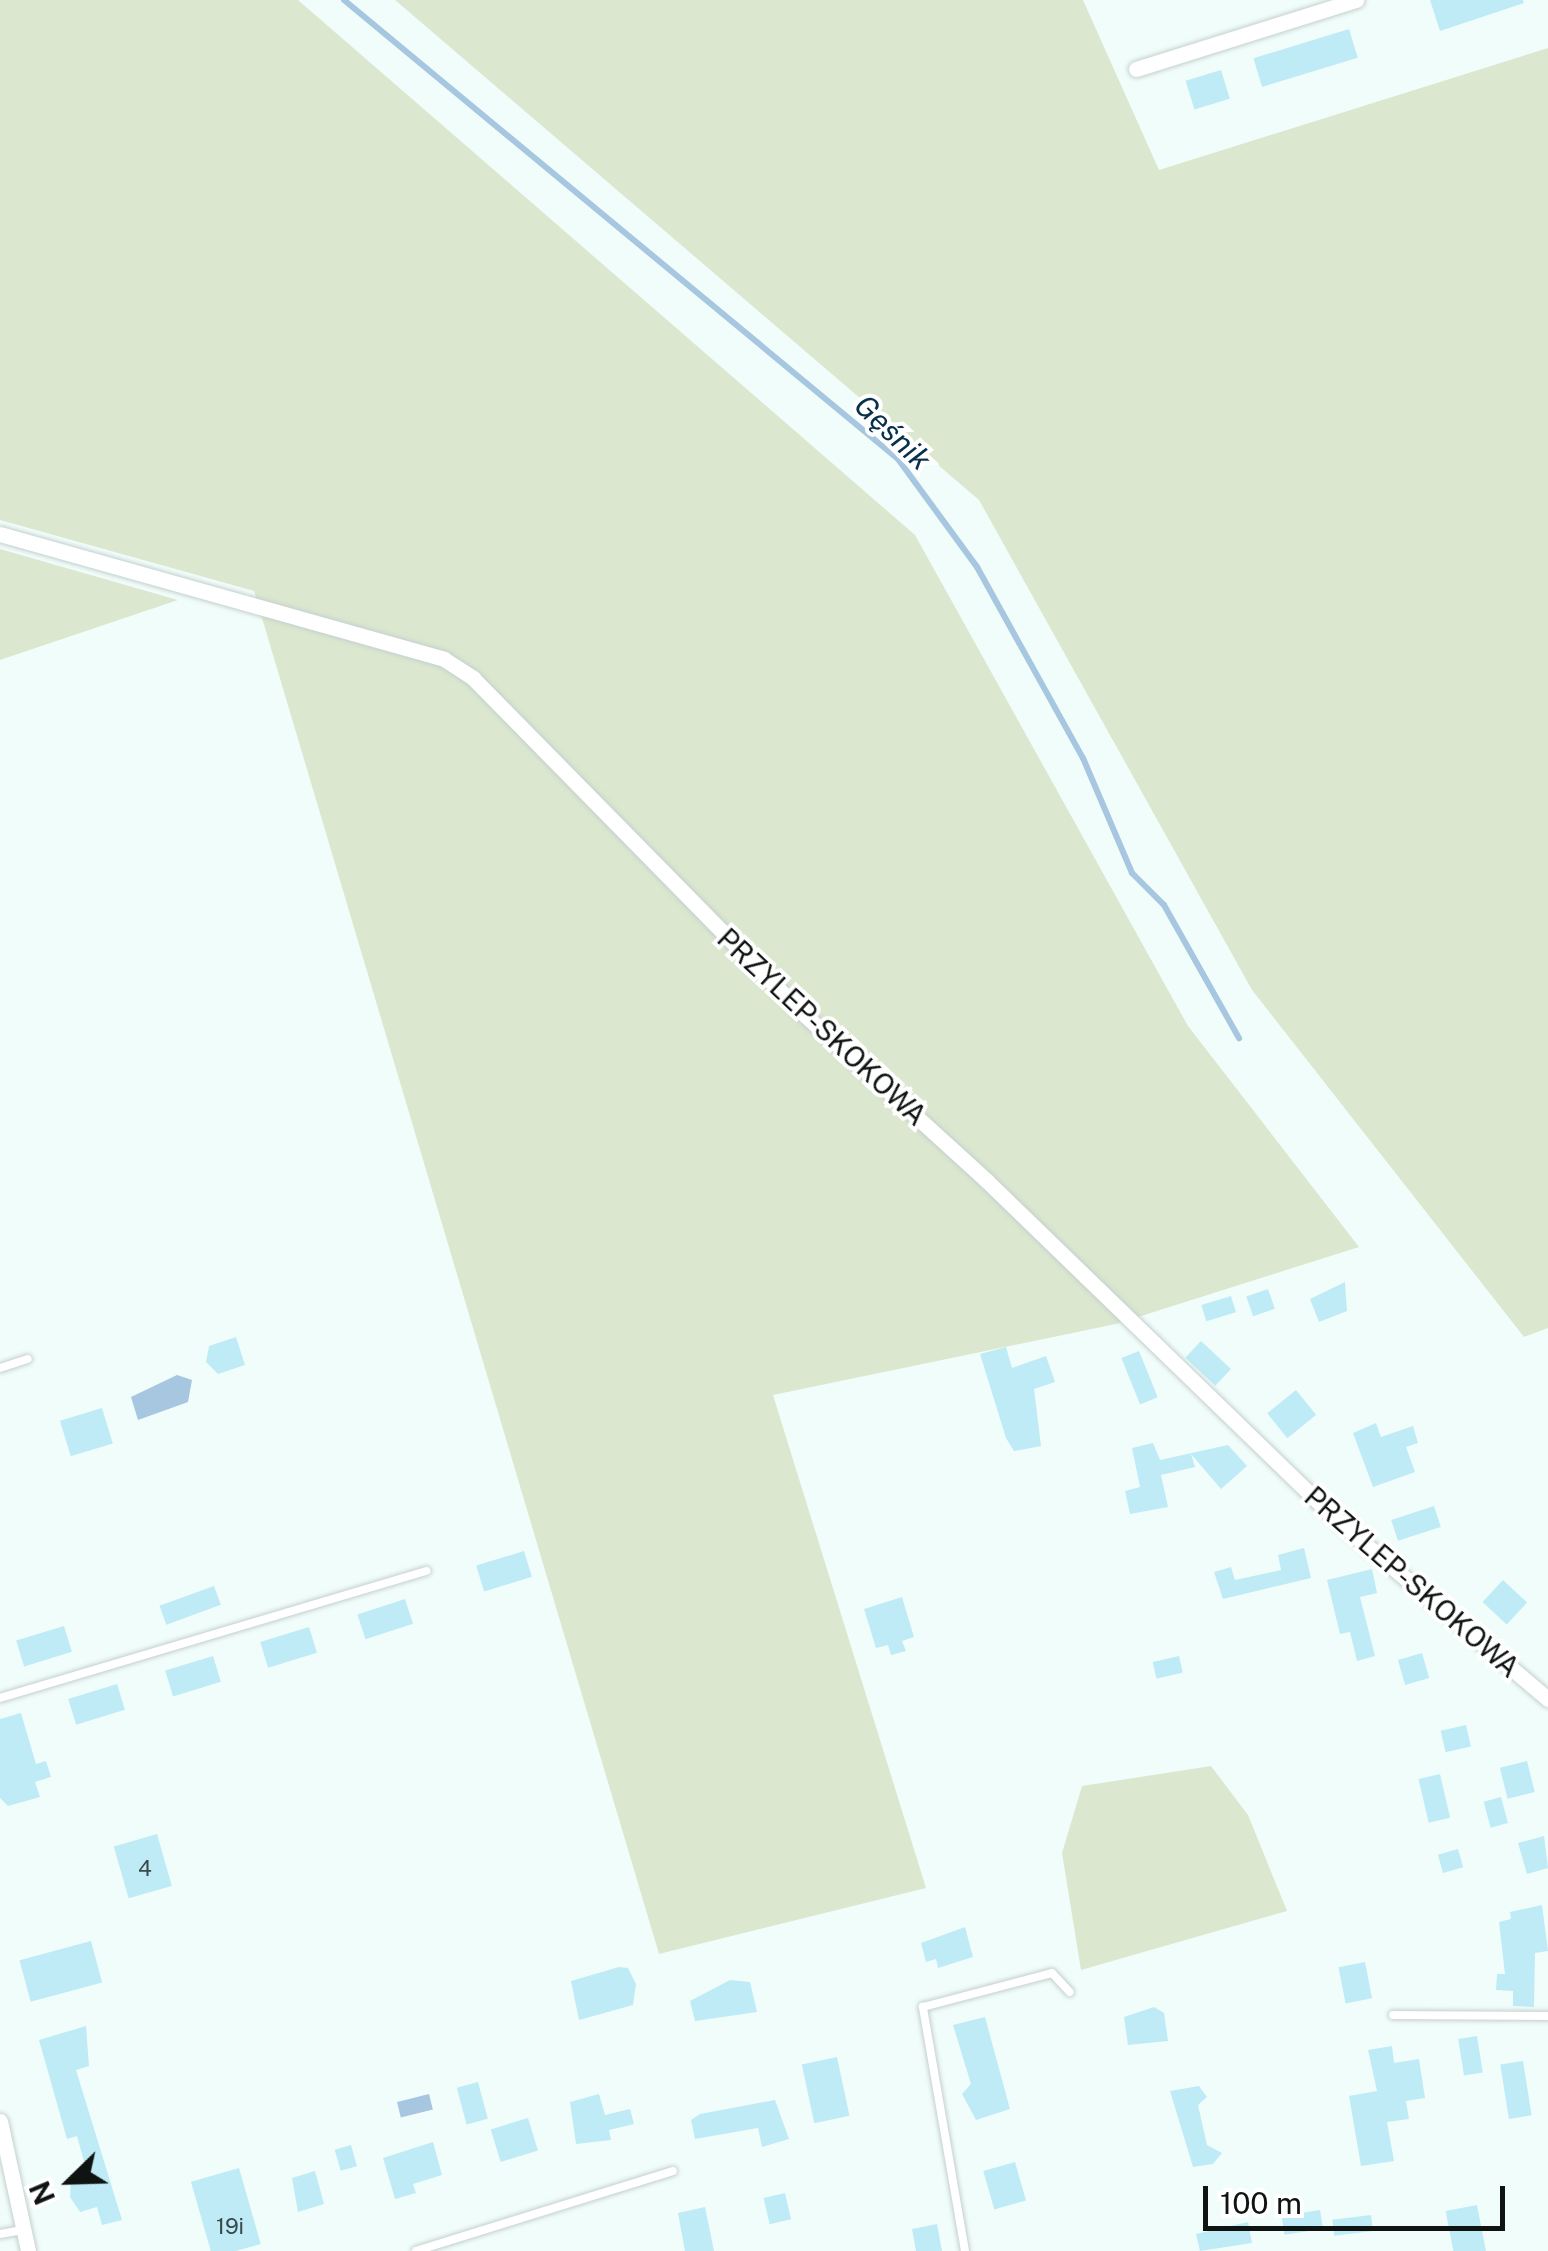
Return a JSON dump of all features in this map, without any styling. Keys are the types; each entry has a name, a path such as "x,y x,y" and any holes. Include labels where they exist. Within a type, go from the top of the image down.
{"street":[{"path":"1136,69 1356,0"},
{"name":"PRZYLEP-SKOKOWA","path":"0,534 406,648 473,678 798,1008 986,1180 1340,1522 1548,1699"},
{"path":"0,2121 28,2251"}],"lane":[{"path":"0,1368 28,1360"},
{"path":"0,1698 426,1572"},
{"path":"965,2251 923,2008 1052,1972 1070,1992"},
{"path":"1393,2015 1548,2016"},
{"path":"416,2251 672,2171"},
{"path":"0,2234 24,2230"}],"green space":[{"path":"0,0 298,0 915,535 1188,1026 1359,1247 1116,1324 773,1395 926,1888 659,1954 254,591 0,520"},
{"path":"395,0 1083,0 1159,170 1548,48 1548,1328 1524,1337 1252,990 979,500"},
{"path":"0,549 178,600 0,660"},
{"path":"1211,1766 1248,1815 1287,1911 1081,1970 1062,1853 1082,1786"}],"water":[{"path":"177,1375 192,1380 188,1402 138,1420 131,1397"},
{"path":"429,2094 433,2110 401,2118 397,2102"}],"building":[{"path":"1430,0 1523,0 1524,3 1440,31"},
{"path":"1349,29 1358,58 1262,87 1253,58"},
{"path":"1221,70 1230,99 1194,110 1186,81"},
{"path":"1345,1282 1347,1311 1319,1322 1310,1299"},
{"path":"1268,1289 1275,1309 1253,1316 1246,1296"},
{"path":"1231,1296 1236,1312 1206,1321 1201,1305"},
{"path":"236,1337 245,1365 218,1374 206,1362 209,1346"},
{"path":"1201,1341 1231,1369 1215,1386 1185,1358"},
{"path":"1006,1347 1012,1368 1046,1356 1055,1382 1034,1389 1041,1446 1014,1451 1006,1438 980,1354"},
{"path":"1139,1351 1158,1397 1140,1404 1121,1358"},
{"path":"1296,1390 1316,1415 1287,1438 1267,1413"},
{"path":"102,1408 113,1443 71,1456 60,1421"},
{"path":"1376,1423 1381,1437 1413,1426 1418,1443 1406,1447 1415,1472 1373,1487 1353,1433"},
{"path":"1153,1443 1160,1460 1228,1445 1247,1466 1221,1489 1191,1454 1195,1467 1161,1475 1168,1507 1130,1514 1125,1491 1140,1487 1132,1448"},
{"path":"1434,1506 1441,1527 1398,1541 1391,1520"},
{"path":"1304,1548 1311,1578 1223,1599 1214,1572 1231,1567 1235,1580 1281,1570 1278,1555"},
{"path":"524,1551 532,1577 484,1591 476,1566"},
{"path":"1372,1569 1377,1593 1360,1597 1375,1656 1357,1661 1350,1632 1340,1634 1327,1580"},
{"path":"1503,1580 1527,1603 1507,1624 1483,1602"},
{"path":"214,1586 221,1605 166,1625 159,1606"},
{"path":"902,1597 914,1637 902,1641 906,1651 891,1655 888,1645 876,1648 864,1609"},
{"path":"405,1599 413,1624 365,1639 357,1614"},
{"path":"64,1626 72,1652 24,1666 16,1641"},
{"path":"309,1627 317,1653 268,1668 260,1642"},
{"path":"1422,1653 1429,1678 1405,1685 1398,1660"},
{"path":"213,1656 221,1682 173,1696 165,1671"},
{"path":"1179,1656 1183,1673 1157,1679 1153,1662"},
{"path":"117,1684 125,1710 76,1725 68,1699"},
{"path":"21,1713 36,1764 46,1761 51,1777 35,1782 40,1797 8,1806 0,1798 0,1719"},
{"path":"1466,1725 1471,1746 1446,1752 1441,1731"},
{"path":"1527,1761 1535,1792 1508,1799 1500,1768"},
{"path":"1440,1774 1450,1818 1429,1823 1419,1779"},
{"path":"1501,1797 1508,1823 1491,1828 1484,1802"},
{"path":"157,1834 172,1886 129,1898 114,1846"},
{"path":"1544,1836 1548,1868 1527,1874 1518,1843"},
{"path":"1458,1849 1463,1867 1443,1873 1438,1855"},
{"path":"1542,1905 1548,1951 1535,1953 1534,2007 1513,2006 1513,1991 1496,1990 1497,1974 1505,1974 1499,1922 1511,1919 1510,1912"},
{"path":"965,1927 973,1957 938,1968 936,1959 926,1962 921,1943"},
{"path":"91,1941 102,1983 31,2002 20,1960"},
{"path":"1365,1962 1372,1998 1346,2003 1338,1967"},
{"path":"628,1968 636,1984 633,2005 579,2020 571,1981"},
{"path":"730,1980 750,1982 757,2012 695,2021 690,2001"},
{"path":"1154,2007 1164,2013 1168,2041 1128,2045 1124,2017"},
{"path":"985,2017 1010,2109 976,2120 962,2094 971,2084 953,2025"},
{"path":"86,2026 89,2066 76,2070 122,2220 102,2225 97,2207 80,2212 70,2197 71,2181 88,2176 77,2136 67,2139 39,2040"},
{"path":"1477,2036 1483,2073 1464,2076 1458,2039"},
{"path":"1392,2046 1394,2063 1419,2059 1425,2098 1406,2101 1409,2119 1387,2122 1394,2161 1361,2166 1349,2096 1377,2091 1368,2050"},
{"path":"837,2057 849,2116 814,2123 802,2064"},
{"path":"1523,2061 1532,2115 1509,2119 1500,2065"},
{"path":"478,2082 488,2119 467,2124 457,2088"},
{"path":"1199,2086 1207,2097 1198,2105 1207,2145 1222,2153 1213,2164 1193,2167 1170,2091"},
{"path":"599,2094 605,2115 630,2109 634,2124 609,2130 611,2140 576,2144 570,2102"},
{"path":"775,2100 789,2139 762,2147 758,2128 695,2139 691,2120 700,2114"},
{"path":"528,2118 538,2151 501,2162 491,2129"},
{"path":"433,2142 442,2175 413,2184 416,2193 395,2199 383,2158"},
{"path":"351,2145 357,2166 341,2171 335,2150"},
{"path":"1015,2162 1026,2200 994,2210 983,2171"},
{"path":"239,2168 261,2244 236,2251 211,2251 191,2182"},
{"path":"315,2171 324,2204 298,2212 292,2178"},
{"path":"785,2193 791,2219 770,2224 764,2198"},
{"path":"1477,2205 1486,2251 1453,2251 1446,2211"},
{"path":"705,2207 714,2251 685,2251 678,2213"},
{"path":"1320,2210 1323,2229 1284,2235 1281,2216"},
{"path":"1371,2215 1373,2231 1334,2236 1332,2220"},
{"path":"1248,2222 1252,2243 1200,2251 1196,2234"},
{"path":"937,2224 942,2251 916,2251 912,2229"}],"waterway":[{"name":"Gęśnik","path":"344,0 898,459 977,567 1083,758 1132,873 1164,905 1239,1038"}]}
